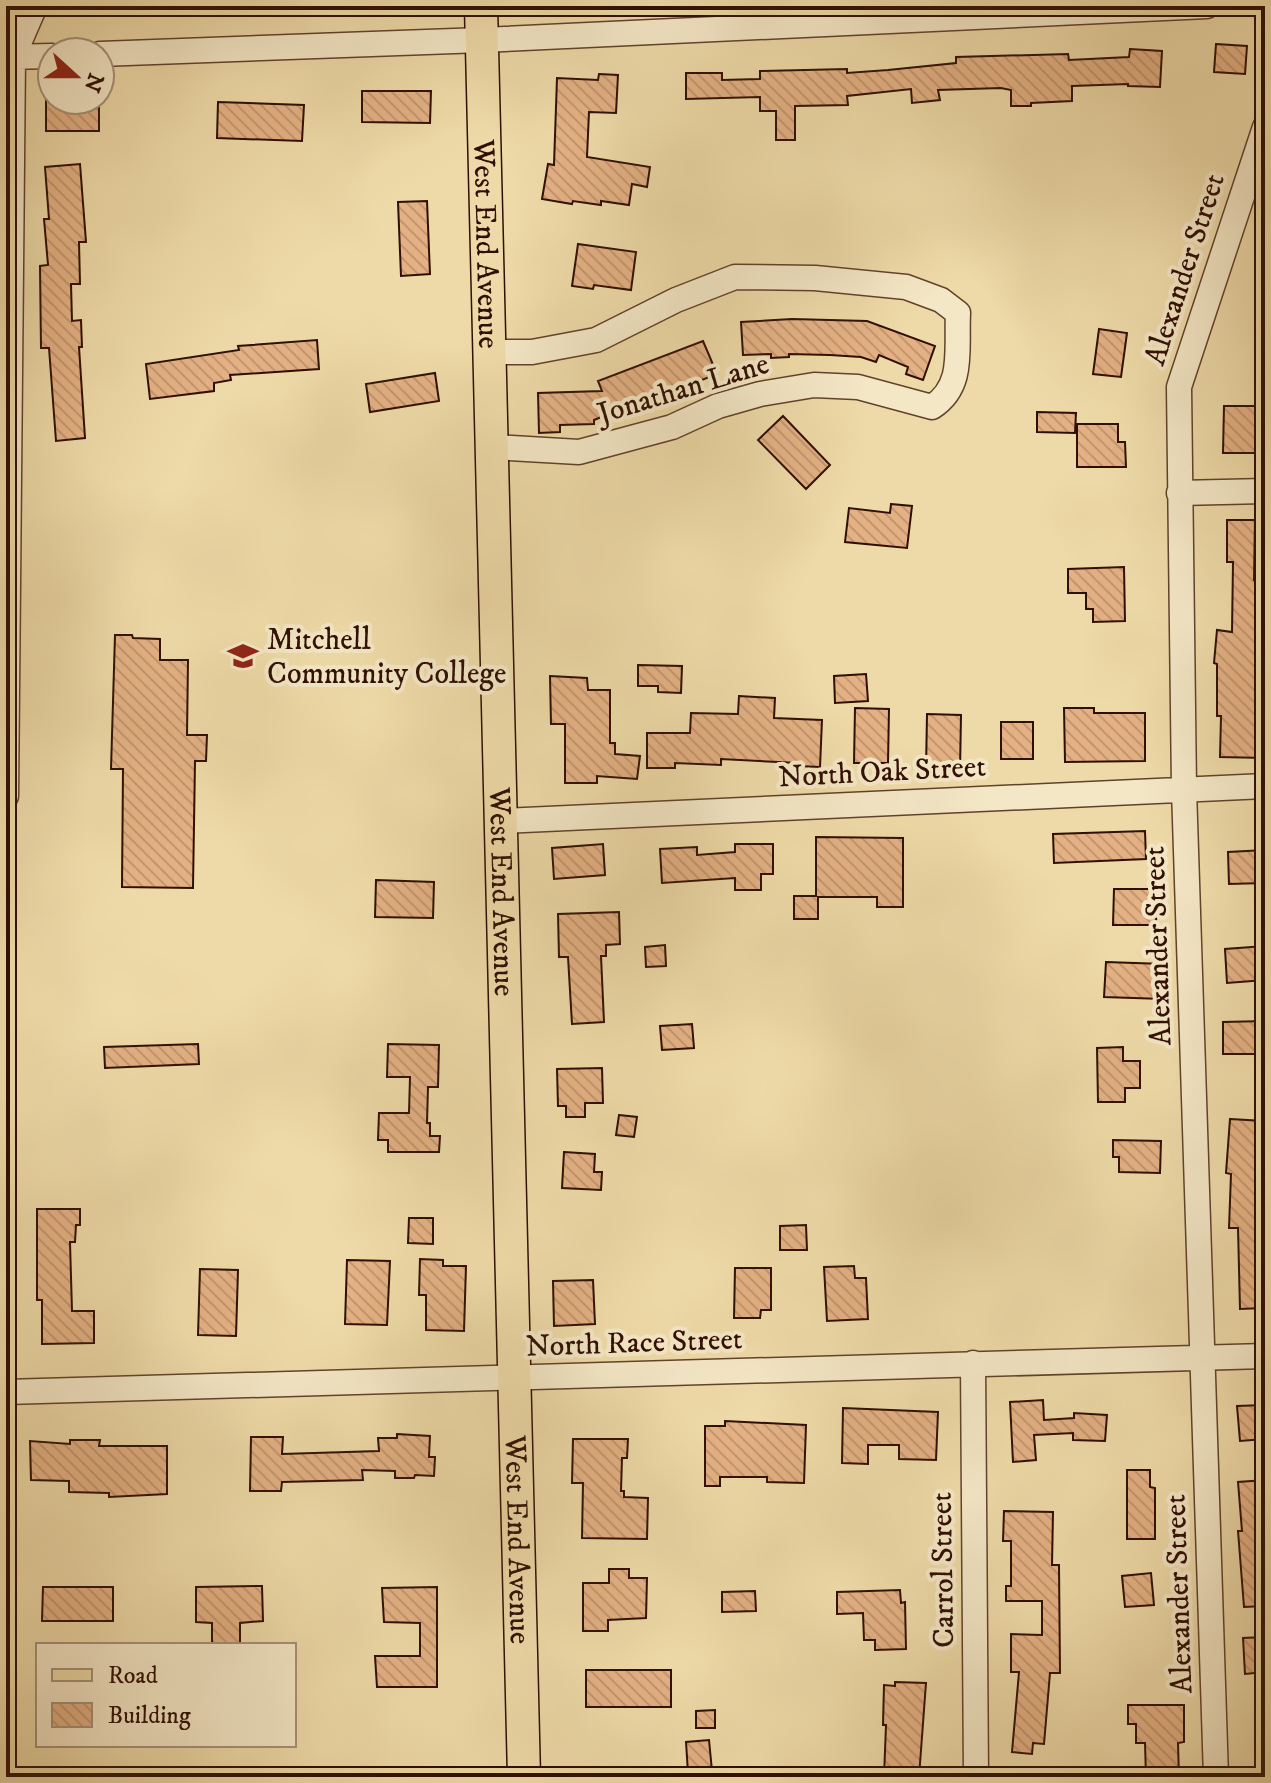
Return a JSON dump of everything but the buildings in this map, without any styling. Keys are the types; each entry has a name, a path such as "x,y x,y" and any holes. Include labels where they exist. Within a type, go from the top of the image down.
{"main road":[{"name":"West End Avenue","path":"481,6 517,1378 524,1777"}],"street":[{"path":"6,796 9,57 35,6"},
{"path":"116,53 482,40 1207,6"},
{"path":"9,57 36,56"},
{"name":"Alexander Street","path":"1216,1777 1184,789 1179,387 1265,127"},
{"name":"Jonathan Lane","path":"490,352 532,352 596,340 676,300 735,277 800,277 906,287 941,300 958,313 955,380 946,398 932,407 858,387 814,385 760,394 718,406 672,427 579,452 493,447"},
{"path":"1179,493 1265,491"},
{"name":"North Oak Street","path":"502,821 1265,786"},
{"name":"North Race Street","path":"6,1392 1265,1356"},
{"name":"Carrol Street","path":"973,1363 976,1777"}],"place":[{"name":"Mitchell Community College","path":"243,656"}]}
